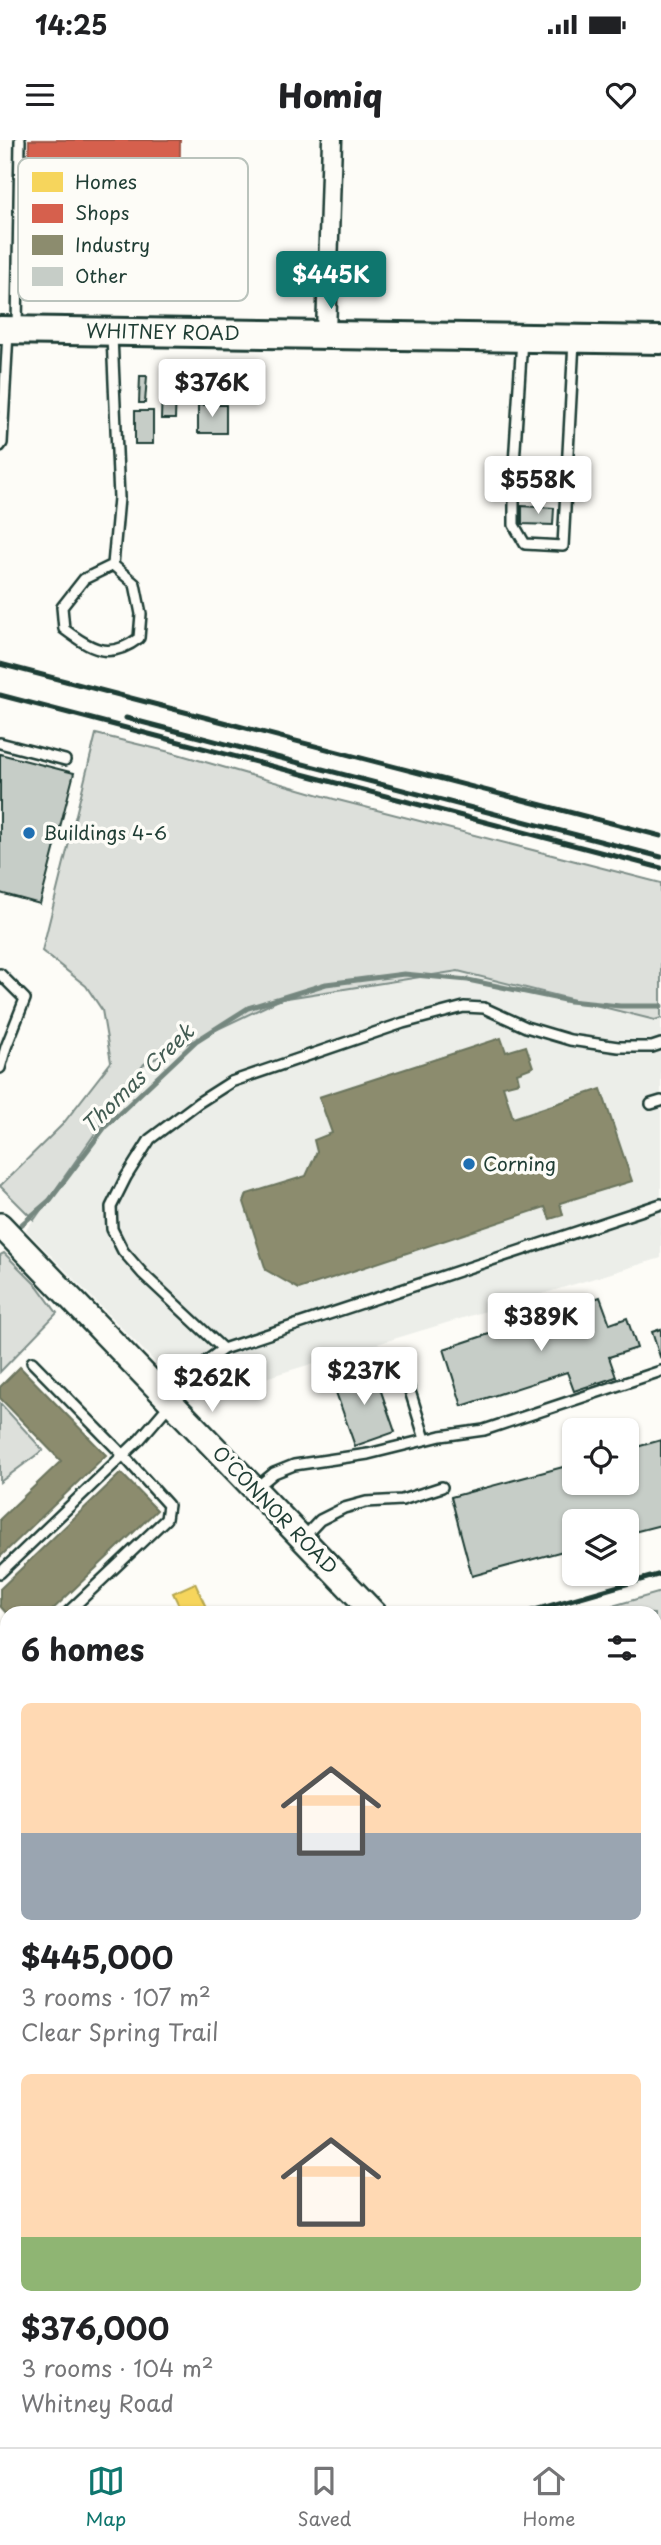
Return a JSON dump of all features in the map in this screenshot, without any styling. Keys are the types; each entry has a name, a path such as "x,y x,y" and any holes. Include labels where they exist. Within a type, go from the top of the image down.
{"main road":[{"name":"WHITNEY ROAD","path":"9,330 661,341"}],"street":[{"path":"326,334 332,140"},
{"name":"O'CONNOR ROAD","path":"0,1225 367,1606"}],"lane":[{"path":"19,158 20,140"},
{"path":"0,446 18,175"},
{"path":"112,331 119,498 113,565"},
{"path":"522,338 514,464 514,525 525,544 563,546 574,339"},
{"path":"113,565 135,584 141,614 139,638 125,649 107,651 85,645 64,629 62,607 83,579 113,565"},
{"path":"0,743 65,760"},
{"path":"0,974 25,999 0,1068"},
{"path":"223,1349 143,1274 123,1251 111,1229 111,1207 150,1139 198,1103 230,1082 403,1023 464,1007 484,1008 526,1027 570,1040 618,1046 652,1047 661,1044"},
{"path":"0,1030 9,1038"},
{"path":"651,1104 661,1101"},
{"path":"0,1573 159,1420 170,1402 208,1360 223,1349 661,1204"},
{"path":"400,1359 425,1440"},
{"path":"32,1362 168,1505 166,1518 74,1606"},
{"path":"254,1489 274,1473 294,1465 368,1454 425,1440 484,1430 661,1371"},
{"path":"302,1539 320,1520 345,1508 366,1502 402,1500 442,1487"}],"shaded area":[{"path":"96,734 174,753 334,799 661,883 661,1018 655,1020 458,971 281,999 144,1064 34,1220 0,1186 62,1125 111,1062 102,1010 86,986 42,951"},
{"path":"458,971 654,1020 661,1018 661,1258 192,1400 26,1230 144,1064 282,999"},
{"path":"4,1253 38,1287 57,1313 0,1372 0,1255"},
{"path":"0,1403 43,1450 0,1482"},
{"path":"661,1592 661,1606 612,1606"}],"building: Homes":[{"path":"195,1583 205,1606 179,1606 173,1593"}],"building: Shops":[{"path":"29,140 180,140 180,158 29,158"}],"building: Industry":[{"name":"Corning","path":"501,1038 506,1052 526,1046 533,1067 517,1073 519,1082 503,1086 513,1118 601,1089 632,1181 560,1203 563,1215 550,1219 545,1207 299,1289 266,1270 244,1202 247,1194 306,1176 317,1152 314,1140 332,1133 319,1097"},
{"path":"20,1367 106,1455 0,1557 0,1519 61,1461 0,1398 0,1387"},
{"path":"121,1473 157,1510 56,1606 0,1606 0,1589"}],"building: Other":[{"path":"140,376 147,376 145,403 139,403"},
{"path":"162,390 176,391 175,419 161,419"},
{"path":"198,405 226,405 226,433 198,433"},
{"path":"135,411 153,411 153,444 135,444"},
{"path":"522,506 554,508 553,525 522,524"},
{"name":"Buildings 4-6","path":"0,754 74,773 40,904 0,893"},
{"path":"600,1297 610,1324 627,1318 637,1348 609,1357 616,1377 574,1391 567,1372 462,1406 444,1349"},
{"path":"661,1329 661,1356 660,1357 652,1332"},
{"path":"373,1368 395,1432 355,1446 332,1381"},
{"path":"661,1440 661,1525 639,1531 639,1509 562,1509 562,1551 472,1576 451,1497 562,1467 562,1495 639,1495 639,1446"}],"waterway":[{"name":"Thomas Creek","path":"14,1231 50,1200 105,1127 196,1041 248,1008 326,984 404,974 468,980 569,1001 620,1006 661,1006"}],"railway":[{"path":"0,664 661,836"},
{"path":"0,695 661,868"},
{"path":"126,718 661,857"},
{"path":"549,1606 661,1574"}],"place":[{"name":"Buildings 4-6","path":"29,833"},
{"name":"Corning","path":"469,1164"}]}
